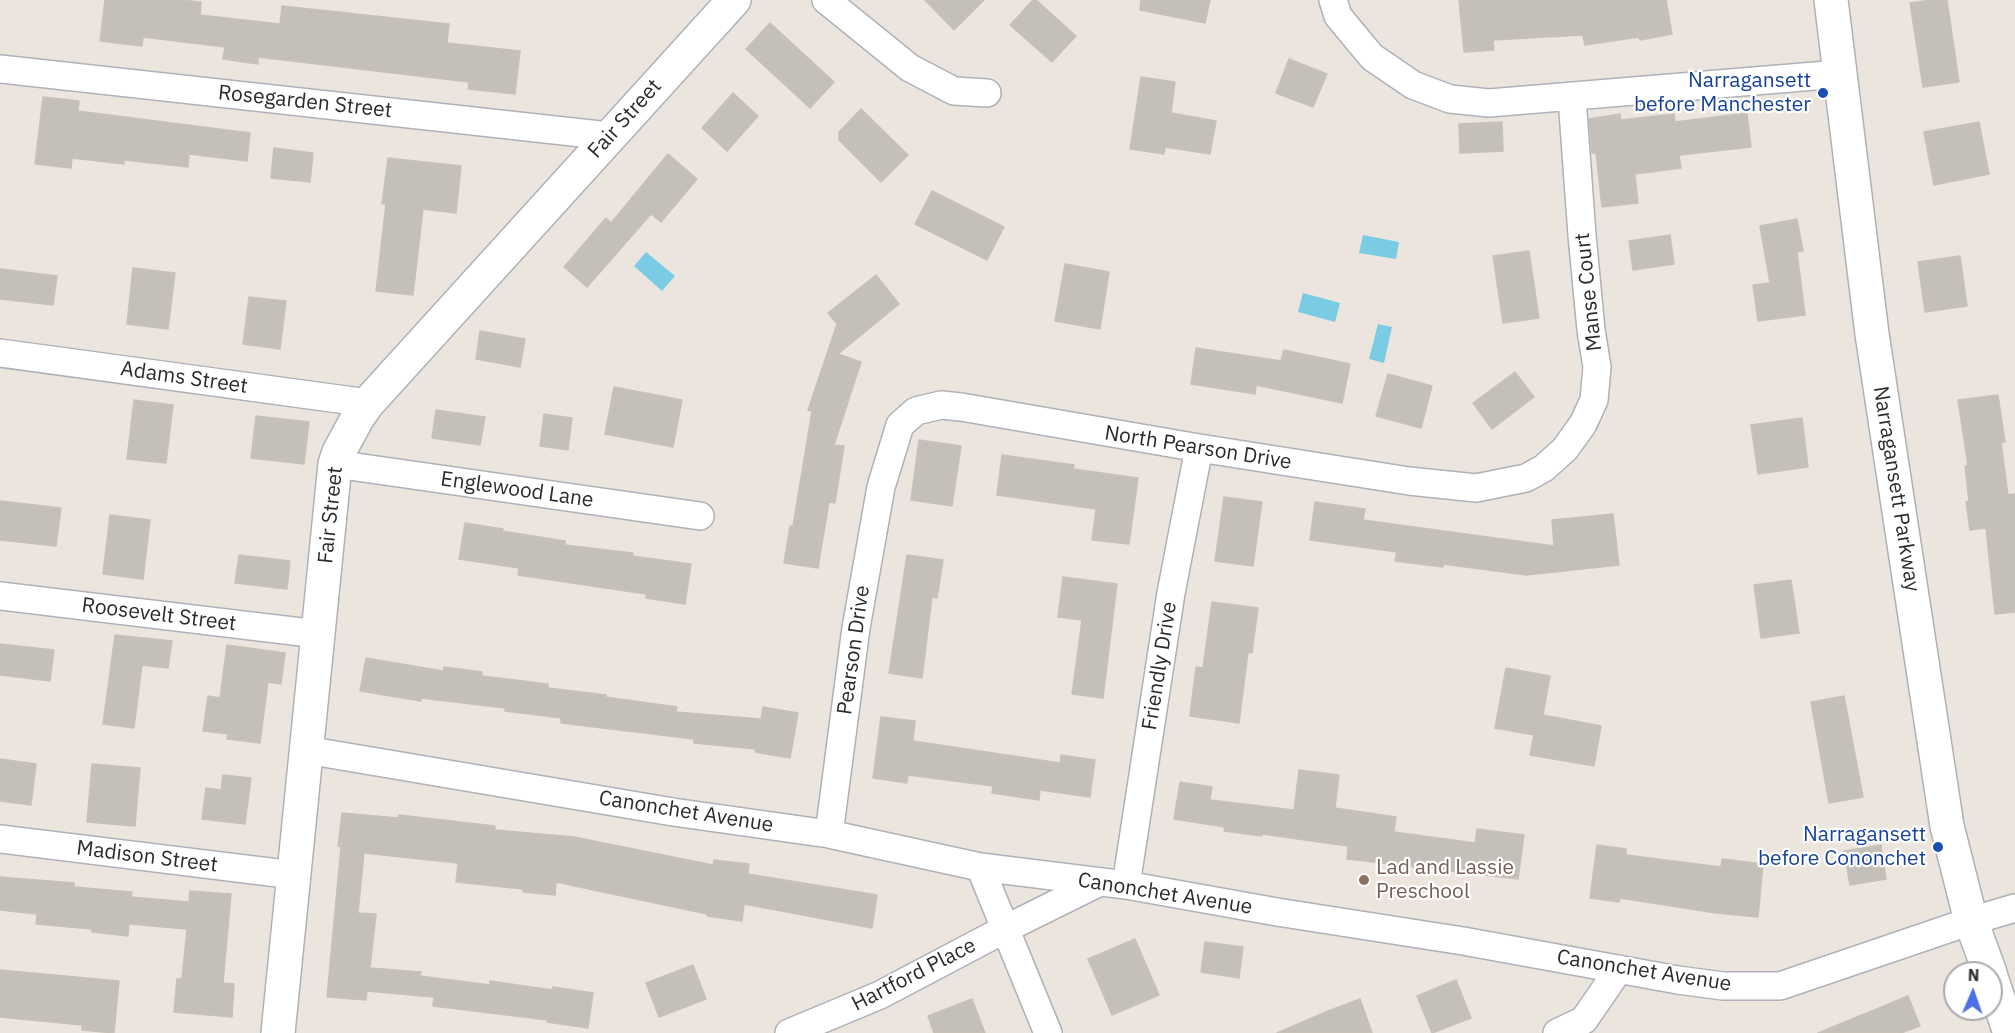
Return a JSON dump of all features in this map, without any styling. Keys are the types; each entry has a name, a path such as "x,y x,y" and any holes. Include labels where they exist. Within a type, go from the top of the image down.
{"street":[{"name":"Fair Street","path":"278,1033 335,464 358,417 368,403 734,0"},
{"path":"826,0 910,68 954,91 987,93"},
{"path":"1332,0 1338,16 1371,57 1413,85 1450,99 1489,103 1572,98 1839,74"},
{"name":"Narragansett Parkway","path":"1831,0 1872,334 1947,826 1971,921 1985,961"},
{"name":"Rosegarden Street","path":"0,69 609,136"},
{"name":"Manse Court","path":"1544,468 1564,449 1583,424 1594,400 1597,367 1582,236 1572,98"},
{"name":"Adams Street","path":"0,353 368,403"},
{"name":"North Pearson Drive","path":"886,468 900,425 916,411 941,405 1409,482 1476,488 1526,478 1544,468"},
{"name":"Friendly Drive","path":"1126,885 1171,593 1198,448"},
{"name":"Englewood Lane","path":"335,464 700,516"},
{"name":"Pearson Drive","path":"829,834 856,628 886,468"},
{"name":"Roosevelt Street","path":"0,596 318,634"},
{"name":"Canonchet Avenue","path":"306,750 673,812 829,834 980,867 1126,885 1723,986 1780,986 2015,908"},
{"name":"Madison Street","path":"0,839 294,875"},
{"path":"980,867 1048,1033"},
{"name":"Hartford Place","path":"789,1033 880,995 1098,883"},
{"path":"1557,1033 1584,1020 1619,969"},
{"name":"Narragansett Parkway","path":"2003,1013 2010,1033"}],"water":[{"path":"1363,235 1399,242 1396,259 1359,253"},
{"path":"646,252 675,276 662,291 634,266"},
{"path":"1303,293 1340,303 1335,322 1298,312"},
{"path":"1378,324 1392,327 1384,363 1369,359"}],"building":[{"path":"105,0 201,2 200,15 280,24 282,6 449,24 447,43 520,51 515,94 468,89 469,82 258,57 258,64 223,59 225,47 143,37 142,46 100,41"},
{"path":"925,0 984,0 954,30"},
{"path":"1033,0 1036,0 1076,36 1052,62 1010,25"},
{"path":"1141,0 1210,0 1205,23 1140,10"},
{"path":"1459,0 1666,0 1672,34 1640,40 1639,37 1585,45 1583,35 1493,40 1494,50 1464,52"},
{"path":"1947,0 1959,82 1923,87 1910,3"},
{"path":"770,23 834,82 810,108 746,49"},
{"path":"1289,59 1327,74 1313,107 1276,93"},
{"path":"1141,77 1175,82 1171,113 1216,121 1210,154 1165,147 1164,154 1130,149"},
{"path":"733,93 758,116 727,151 702,128"},
{"path":"43,97 79,101 78,111 250,133 247,161 189,154 188,167 124,160 124,164 72,158 71,168 35,164"},
{"path":"861,109 908,155 881,182 839,140 839,132"},
{"path":"1747,113 1751,147 1679,155 1681,168 1635,174 1638,203 1602,207 1596,153 1592,153 1589,119 1620,114 1621,120 1674,114 1675,122"},
{"path":"1502,122 1503,151 1460,153 1459,124"},
{"path":"1979,122 1989,174 1934,185 1924,132"},
{"path":"274,148 313,153 310,182 271,178"},
{"path":"668,154 697,179 661,222 651,214 587,287 564,267 606,218 611,223"},
{"path":"388,158 461,166 456,213 423,209 413,295 376,291 386,204 382,204"},
{"path":"932,191 1004,227 987,260 915,224"},
{"path":"1797,219 1803,251 1797,252 1805,315 1758,321 1753,285 1770,283 1760,226"},
{"path":"1670,235 1674,264 1633,270 1629,241"},
{"path":"1529,251 1539,318 1503,323 1493,256"},
{"path":"1960,256 1967,306 1925,312 1918,262"},
{"path":"1065,264 1109,272 1100,329 1055,321"},
{"path":"133,268 175,273 168,329 127,324"},
{"path":"0,269 57,276 53,305 0,299"},
{"path":"876,275 899,304 838,354 861,362 834,445 844,446 835,503 829,502 818,568 784,563 790,526 793,526 812,411 808,410 837,324 828,313"},
{"path":"249,297 286,301 280,349 243,344"},
{"path":"480,331 525,339 520,367 476,359"},
{"path":"1196,348 1281,361 1284,350 1350,364 1342,403 1256,385 1255,394 1191,384"},
{"path":"1515,372 1534,397 1492,429 1473,403"},
{"path":"1388,374 1432,386 1421,428 1376,416"},
{"path":"614,387 682,400 673,447 605,434"},
{"path":"1998,395 2005,442 2001,442 2008,495 2015,494 2015,612 1995,614 1986,528 1970,530 1966,502 1969,501 1965,466 1968,466 1958,400"},
{"path":"134,400 173,405 166,463 127,459"},
{"path":"436,410 485,417 480,445 432,438"},
{"path":"544,414 572,418 568,450 540,446"},
{"path":"256,416 309,422 304,464 251,458"},
{"path":"1802,418 1808,467 1758,474 1751,425"},
{"path":"919,440 961,446 952,506 911,500"},
{"path":"1002,455 1074,465 1073,469 1138,478 1129,544 1092,540 1096,509 997,495"},
{"path":"1224,497 1262,502 1253,566 1215,561"},
{"path":"0,501 61,508 56,546 0,540"},
{"path":"1315,502 1365,509 1363,520 1554,546 1552,520 1613,514 1619,565 1526,575 1443,564 1443,567 1395,561 1397,552 1310,540"},
{"path":"110,515 150,520 143,579 103,574"},
{"path":"465,523 565,541 565,545 633,553 632,556 691,564 685,604 646,598 646,594 518,575 519,568 459,559"},
{"path":"239,555 290,561 287,589 235,583"},
{"path":"907,555 943,560 937,598 932,597 922,678 889,673"},
{"path":"1063,577 1117,584 1103,698 1072,694 1082,620 1058,617"},
{"path":"1791,580 1799,633 1761,638 1754,585"},
{"path":"1212,602 1258,608 1252,653 1248,652 1239,723 1190,716 1196,667 1203,668"},
{"path":"115,635 172,641 168,668 142,665 134,728 103,724"},
{"path":"0,644 54,650 50,681 0,675"},
{"path":"227,645 285,653 281,684 268,682 260,743 227,739 228,734 203,731 208,696 220,698"},
{"path":"366,658 443,671 444,667 482,672 482,676 548,684 548,688 677,707 676,712 761,719 763,707 798,713 790,758 755,752 756,749 694,743 694,739 561,723 561,718 505,711 505,708 421,698 421,701 360,691"},
{"path":"1506,668 1550,676 1543,715 1601,726 1594,766 1530,755 1534,735 1495,728"},
{"path":"1844,696 1863,797 1829,803 1811,702"},
{"path":"881,717 915,721 913,741 1060,763 1061,755 1095,760 1090,797 1040,790 1039,800 992,793 993,786 908,775 907,783 873,778"},
{"path":"0,759 36,764 31,805 0,801"},
{"path":"92,764 140,768 135,826 87,822"},
{"path":"1299,770 1339,775 1335,808 1396,817 1394,832 1475,843 1477,829 1524,835 1518,879 1347,859 1348,846 1224,831 1225,827 1174,819 1180,782 1212,787 1210,800 1294,810"},
{"path":"223,775 251,778 245,824 202,819 206,788 221,790"},
{"path":"342,813 398,818 399,815 495,826 495,830 574,837 713,865 714,860 749,864 748,874 877,895 872,928 744,904 742,921 707,916 707,914 556,882 555,895 523,892 523,889 456,882 458,863 364,853 358,913 376,914 370,968 421,972 420,976 490,985 490,981 593,993 588,1028 547,1022 548,1020 433,1006 434,997 367,991 366,1000 327,997"},
{"path":"1597,845 1626,849 1626,855 1721,867 1722,859 1763,864 1758,917 1620,898 1619,902 1590,898"},
{"path":"1881,845 1886,879 1850,885 1844,851"},
{"path":"0,877 74,883 74,887 132,892 131,897 189,902 190,891 231,894 223,983 234,984 232,1017 174,1012 177,979 182,979 187,929 129,924 128,936 92,932 92,929 36,924 37,914 0,910"},
{"path":"1135,939 1159,995 1112,1015 1088,959"},
{"path":"1205,942 1243,947 1239,978 1201,972"},
{"path":"693,965 706,999 659,1017 646,983"},
{"path":"0,970 119,981 114,1033 82,1030 82,1025 0,1017"},
{"path":"1456,980 1471,1018 1432,1033 1417,996"},
{"path":"1908,996 1920,1026 1901,1033 1818,1033"},
{"path":"972,999 985,1033 934,1033 928,1016"},
{"path":"1360,999 1372,1033 1277,1033 1328,1011"}],"place":[{"name":"Narragansett before Manchester","path":"1823,93"},
{"name":"Narragansett before Cononchet","path":"1938,847"},
{"name":"Lad and Lassie Preschool","path":"1364,880"}]}
